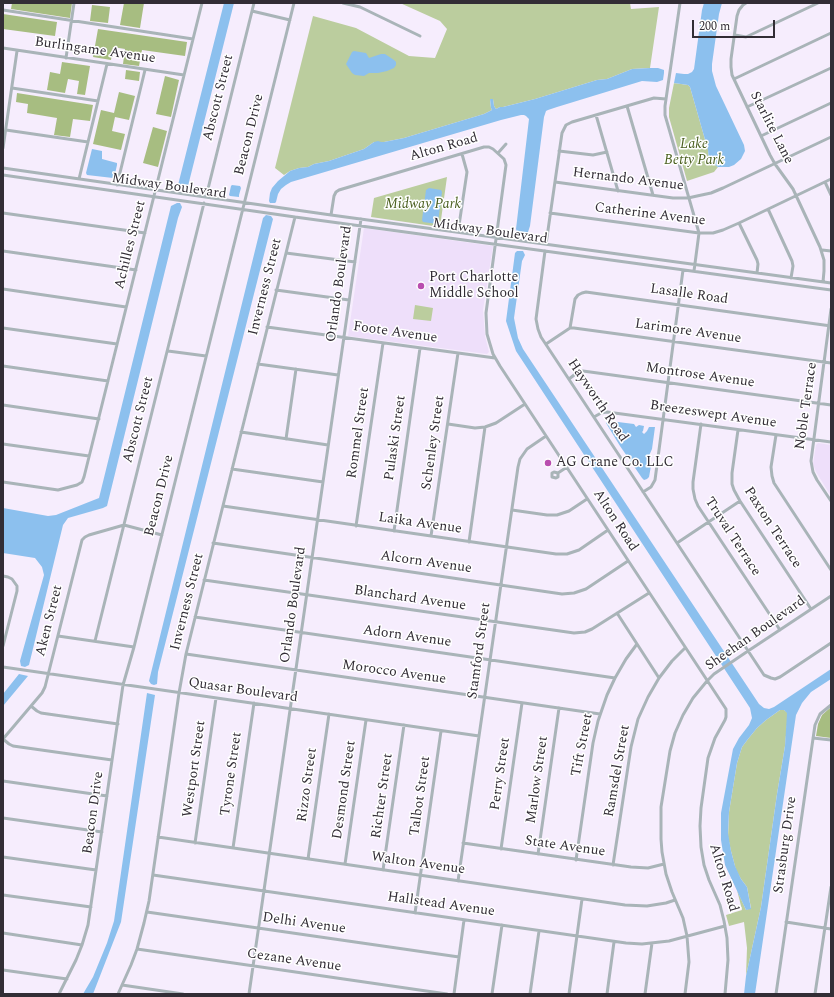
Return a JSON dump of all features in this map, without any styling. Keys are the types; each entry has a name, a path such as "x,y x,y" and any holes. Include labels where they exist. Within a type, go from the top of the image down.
{"street":[{"path":"66,58 74,3"},
{"name":"Achilles Street","path":"3,482 58,490 77,485 82,482 202,3"},
{"name":"Abscott Street","path":"206,197 254,3"},
{"name":"Beacon Drive","path":"59,994 76,960 88,926 123,685 134,647 294,3"},
{"path":"343,3 360,7 420,36"},
{"path":"680,3 665,110 666,120 699,233 694,271"},
{"name":"Starlite Lane","path":"746,3 739,10 737,16 731,63 734,79 775,164 789,183 822,250 824,257 822,282"},
{"path":"735,35 746,37 818,3"},
{"path":"3,10 193,38"},
{"path":"252,11 290,20"},
{"path":"734,79 831,33"},
{"name":"Burlingame Avenue","path":"3,48 184,76"},
{"path":"3,148 17,51"},
{"path":"79,179 107,64"},
{"path":"747,107 831,68"},
{"path":"117,185 145,70"},
{"path":"12,88 98,101"},
{"path":"546,244 562,132 566,125 654,98 666,99"},
{"path":"761,136 831,102"},
{"path":"627,106 653,195"},
{"path":"596,115 618,191"},
{"path":"6,130 88,142"},
{"name":"Hernando Avenue","path":"555,182 674,198 688,198 717,191 831,137"},
{"path":"498,153 506,144"},
{"name":"Alton Road","path":"332,215 334,196 339,190 484,147 489,147 504,159 506,165 486,319 488,339 495,358 726,709 725,720 715,738 708,758 701,808 700,837 704,865 720,905 727,938 728,960 724,994"},
{"path":"559,151 593,155 607,152"},
{"path":"458,232 467,172 462,154"},
{"name":"Midway Boulevard","path":"3,168 245,203 831,283"},
{"name":"Midway Boulevard","path":"3,175 295,217 831,290"},
{"name":"Catherine Avenue","path":"550,213 709,234 739,223 831,179"},
{"path":"825,182 831,195"},
{"name":"Abscott Street","path":"95,641 204,203"},
{"path":"768,209 792,261 793,266 791,278"},
{"path":"3,213 145,233"},
{"name":"Inverness Street","path":"118,994 137,949 147,912 186,654 295,217"},
{"name":"Orlando Boulevard","path":"249,994 361,219"},
{"path":"739,223 757,260 757,273"},
{"path":"822,250 831,251"},
{"path":"3,251 136,270"},
{"name":"Hayworth Road","path":"545,251 536,319 541,337 764,675 775,679 780,677 831,643"},
{"path":"286,253 355,262"},
{"path":"643,492 651,486 654,480 683,270"},
{"path":"3,289 126,307"},
{"path":"276,290 349,300"},
{"name":"Lasalle Road","path":"570,328 575,299 582,292 830,326"},
{"name":"Noble Terrace","path":"831,309 830,326 811,461 813,472 831,501"},
{"name":"Foote Avenue","path":"267,327 495,358"},
{"path":"3,328 117,344"},
{"path":"546,344 570,328"},
{"name":"Larimore Avenue","path":"570,328 831,363"},
{"name":"Rommel Street","path":"356,526 383,343"},
{"name":"Pulaski Street","path":"394,531 420,348"},
{"path":"168,351 206,356"},
{"name":"Schenley Street","path":"431,536 458,353"},
{"path":"258,364 338,375"},
{"path":"3,366 108,381"},
{"path":"286,439 296,369"},
{"name":"Montrose Avenue","path":"569,379 578,372 583,371 831,405"},
{"path":"448,424 474,428 485,427 496,423 525,404"},
{"path":"3,405 99,419"},
{"name":"Breezeswept Avenue","path":"594,417 601,413 607,412 831,442"},
{"name":"Truval Terrace","path":"700,424 692,489 696,503 780,630"},
{"path":"469,542 485,427"},
{"name":"Paxton Terrace","path":"738,430 732,478 734,490 811,609"},
{"path":"241,432 328,445"},
{"path":"776,435 771,467 774,483 831,570"},
{"name":"Stamford Street","path":"458,881 518,467 520,458 526,450 546,436"},
{"path":"3,444 89,456"},
{"path":"558,473 567,467"},
{"path":"232,469 323,482"},
{"path":"512,510 557,515 569,511 588,499"},
{"path":"677,543 740,501"},
{"name":"Laika Avenue","path":"223,506 556,554 567,554 579,550 608,530"},
{"path":"124,525 162,535"},
{"name":"Aken Street","path":"3,739 42,693 45,687 82,540 89,535 124,525"},
{"name":"Alcorn Avenue","path":"213,543 562,594 574,593 586,588 628,561"},
{"path":"3,576 12,579 17,586 3,646"},
{"name":"Blanchard Avenue","path":"204,580 578,633 592,629 649,592"},
{"name":"Sheehan Boulevard","path":"685,994 689,962 688,936 683,918 669,883 664,864 661,839 661,816 671,747 675,733 693,698 707,681 732,661 831,596"},
{"path":"617,613 659,678"},
{"name":"Adorn Avenue","path":"195,617 615,678"},
{"path":"58,636 134,647"},
{"name":"Tift Street","path":"576,860 593,743 600,714 615,678 637,644"},
{"name":"Ramsdel Street","path":"613,865 633,738 641,711 659,678 672,661 685,648"},
{"name":"Morocco Avenue","path":"186,654 600,714"},
{"name":"Quasar Boulevard","path":"3,668 479,736"},
{"name":"Westport Street","path":"196,843 216,698"},
{"name":"Tyrone Street","path":"233,848 254,703"},
{"name":"Perry Street","path":"501,849 522,703"},
{"name":"Strasburg Drive","path":"776,994 815,725 818,717 831,704"},
{"path":"31,706 41,713 118,724"},
{"name":"Marlow Street","path":"538,854 560,708"},
{"name":"Rizzo Street","path":"308,859 329,714"},
{"name":"Desmond Street","path":"346,864 366,720"},
{"name":"Richter Street","path":"383,870 404,725"},
{"name":"Talbot Street","path":"415,913 441,730"},
{"path":"813,738 831,740"},
{"path":"3,739 13,746 112,760"},
{"path":"3,781 107,796"},
{"path":"3,818 102,832"},
{"name":"Walton Avenue","path":"158,837 637,906 656,905 675,900"},
{"name":"State Avenue","path":"463,843 641,868 664,864"},
{"path":"3,857 96,870"},
{"name":"Hallstead Avenue","path":"153,875 634,944 668,941 725,926"},
{"path":"815,994 831,887"},
{"path":"3,895 91,908"},
{"path":"568,994 582,899"},
{"name":"Delhi Avenue","path":"147,912 459,957"},
{"path":"454,994 464,920"},
{"path":"786,922 831,928"},
{"path":"492,994 502,925"},
{"path":"530,994 539,931"},
{"path":"3,933 82,944"},
{"path":"607,994 614,942"},
{"path":"645,994 652,943"},
{"name":"Cezane Avenue","path":"137,949 447,994"},
{"path":"3,970 67,979"},
{"path":"122,985 183,994"}],"shaded area":[{"name":"Port Charlotte Middle School","path":"364,228 493,246 483,310 485,336 489,352 487,354 348,336"},
{"path":"818,443 831,445 831,496 816,472 813,464 816,445"}],"green space":[{"path":"12,3 72,3 70,18 11,9"},
{"path":"124,3 144,3 140,28 120,25"},
{"path":"400,3 630,3 631,9 659,7 650,68 632,69 607,79 597,80 496,109 493,99 490,99 492,110 484,114 404,138 384,142 374,142 364,149 329,161 299,168 284,175 275,168 313,16 356,28 409,56 435,58 447,29 440,21"},
{"path":"92,5 110,7 108,23 90,21"},
{"path":"3,14 57,22 55,36 3,29"},
{"path":"98,29 187,42 185,56 142,50 139,66 123,64 125,49 113,47 111,60 93,57"},
{"path":"62,62 90,66 85,95 77,94 79,81 68,79 65,93 47,90 50,72 60,74"},
{"path":"126,70 140,72 139,81 125,79"},
{"path":"165,76 179,80 171,117 156,114"},
{"name":"Lake Betty Park","path":"674,83 688,85 690,87 708,150 709,160 718,167 714,172 687,181 669,117 669,108"},
{"path":"119,92 135,96 129,120 115,117 112,131 125,134 121,150 93,144 101,110 114,113"},
{"path":"17,93 93,105 90,121 73,119 70,137 54,135 57,118 27,113 28,104 16,102"},
{"path":"153,127 167,131 158,167 143,163"},
{"name":"Midway Park","path":"447,177 440,227 371,217 374,198"},
{"path":"415,305 433,308 431,321 413,319"},
{"path":"831,707 831,738 816,736 818,724 822,715"},
{"path":"780,710 784,710 788,713 785,746 761,907 746,976 747,948 744,922 729,926 726,915 742,910 737,890 746,910 751,908 747,887 736,870 731,851 728,837 729,812 737,763 742,747 757,728"}],"water":[{"path":"224,3 234,3 188,186 183,190 180,189 178,185"},
{"path":"704,3 722,3 719,14 712,71 716,86 744,145 745,151 741,159 729,167 718,167 709,160 708,150 690,87 688,85 674,83 676,73 688,74 694,69"},
{"path":"354,51 366,53 369,58 385,54 396,62 396,65 394,68 387,71 369,73 364,76 355,75 346,64"},
{"path":"650,68 664,70 663,80 657,82 642,81 546,111 530,226 527,235 524,238 519,237 516,229 529,119 524,115 501,120 291,182 281,189 275,203 270,203 269,201 272,188 290,171 329,161 364,149 374,142 384,142 404,138 484,114 492,110 490,99 493,99 496,109 597,80 607,79 632,69"},
{"path":"92,149 102,151 102,159 117,163 114,178 87,175 86,173"},
{"path":"232,185 240,186 239,197 229,195"},
{"path":"429,188 441,190 442,192 437,224 423,222 422,220 426,190"},
{"path":"180,203 182,207 178,218 107,506 68,518 63,525 29,665 25,667 21,666 20,661 44,575 42,567 35,558 3,553 3,508 48,516 56,515 99,498 171,206"},
{"path":"266,215 271,216 273,219 158,672 157,684 154,685 149,681 263,218"},
{"path":"517,251 523,251 525,255 522,261 514,318 518,338 523,349 759,704 764,708 769,709 774,707 831,669 831,679 811,692 802,703 796,715 755,994 744,994 746,976 761,907 785,746 787,713 784,710 780,710 757,728 742,747 737,763 729,812 728,833 735,866 741,879 747,887 751,909 746,910 725,865 721,840 721,813 733,749 752,718 750,708 516,351 506,321 515,253"},
{"path":"610,421 634,424 636,427 639,425 644,426 642,432 644,434 649,427 655,427 652,449 648,458 648,462 651,466 649,477 647,479 644,480 642,478 620,446 606,423"},
{"path":"19,674 28,676 3,706 3,694"},
{"path":"147,693 155,695 121,922 93,994 83,994 93,977 114,921"}],"place":[{"name":"Port Charlotte Middle School","path":"421,286"},
{"name":"AG Crane Co. LLC","path":"548,463"}]}
